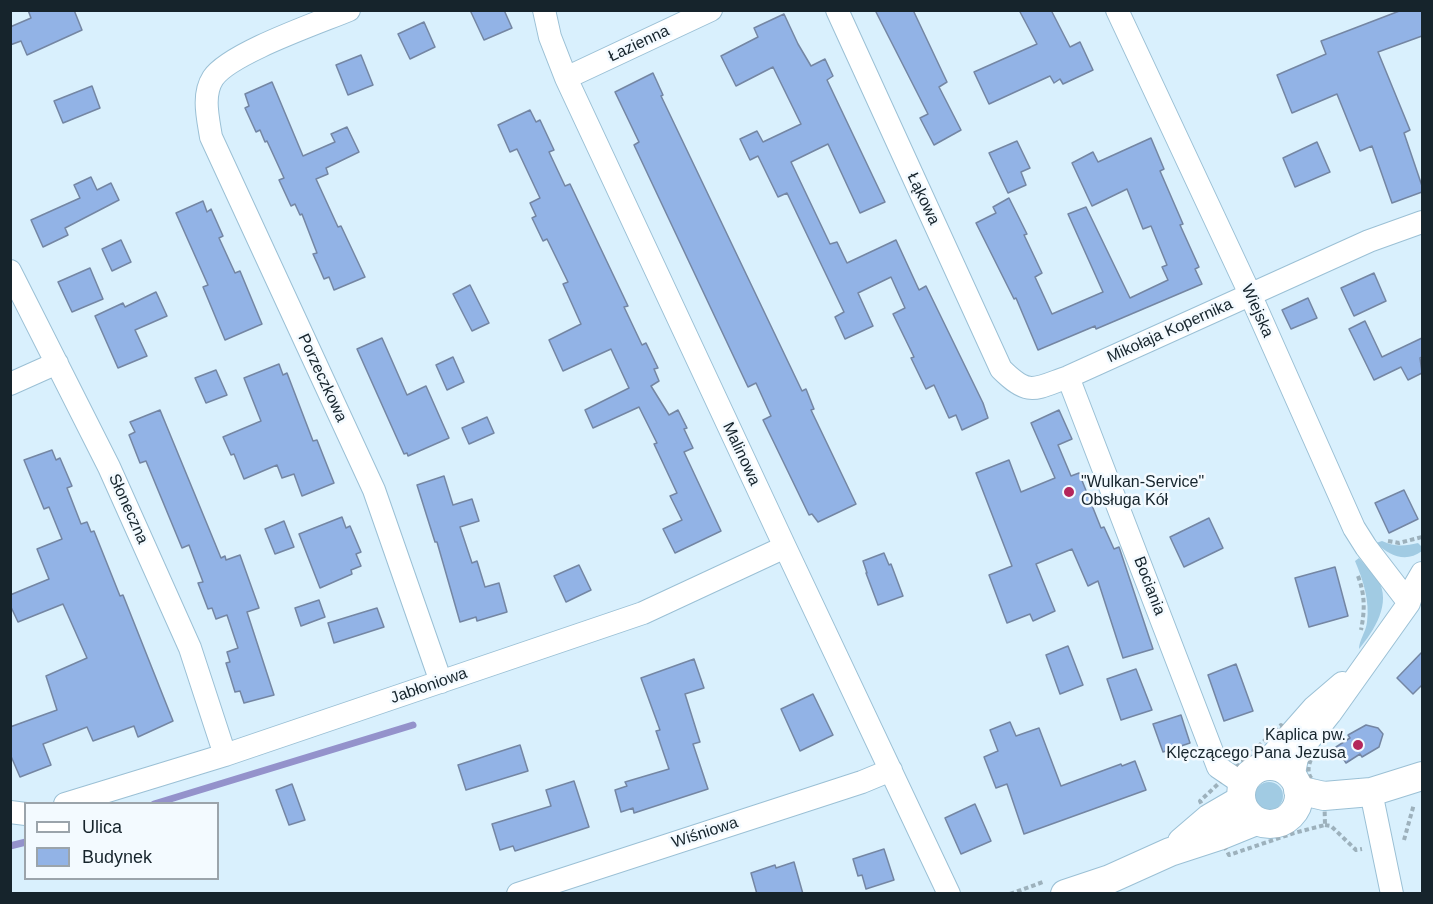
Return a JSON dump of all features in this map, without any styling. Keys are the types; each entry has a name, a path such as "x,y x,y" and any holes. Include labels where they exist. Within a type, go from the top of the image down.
{"street":[{"name":"Porzeczkowa","path":"349,10 238,57 213,78 206,105 211,137 374,490 441,682"},
{"name":"Malinowa","path":"544,10 550,38 566,78 949,894"},
{"name":"Łazienna","path":"566,78 711,10"},
{"name":"Łąkowa","path":"837,10 1001,369 1016,384"},
{"name":"Wiejska","path":"1117,10 1250,294 1354,528 1366,547 1416,599"},
{"name":"Mikołaja Kopernika","path":"1016,384 1033,389 1068,377 1227,307 1250,294 1368,241 1422,222"},
{"name":"Słoneczna","path":"10,271 109,466 190,648 225,755"},
{"path":"10,384 57,363"},
{"name":"Bociania","path":"1068,377 1218,767 1246,789"},
{"name":"Jabłoniowa","path":"72,802 225,755 643,613 785,547"},
{"path":"1065,894 1110,879 1170,852 1214,827 1292,730 1330,714 1366,662 1416,599 1415,585 1422,573"},
{"path":"1292,730 1306,798"},
{"path":"1246,789 1279,767 1306,798 1344,809 1371,792 1422,776"},
{"name":"Wiśniowa","path":"518,894 862,782 891,770"},
{"path":"1246,789 1266,824 1285,820 1306,798"},
{"path":"1371,792 1392,894"}],"path":[{"path":"1354,528 1370,521 1378,536 1399,543 1422,537"},
{"path":"1354,567 1363,590 1365,605 1359,639"},
{"path":"1292,730 1315,751 1308,770 1318,784 1324,786 1306,798 1324,825 1229,855 1200,801 1246,789 1292,730"}],"shaded area":[{"path":"1382,541 1400,545 1418,543 1422,551 1410,557 1398,556 1376,543"},
{"path":"1359,558 1378,580 1383,598 1375,625 1359,649 1366,626 1368,606 1355,561"},
{"path":"1269,782 1279,786 1283,796 1279,806 1269,810 1259,806 1255,796 1259,786"}],"building":[{"path":"28,10 74,10 82,30 27,55 21,41 10,45 10,27 31,18"},
{"path":"470,10 504,10 512,28 484,40"},
{"path":"875,10 913,10 947,82 939,87 961,130 934,145 920,118 928,114"},
{"path":"1019,10 1051,10 1070,47 1080,42 1093,70 1063,84 1060,79 1054,83 1050,76 989,104 974,72 1037,44"},
{"path":"1402,10 1422,10 1422,36 1378,52 1410,130 1404,133 1422,192 1392,203 1372,146 1360,151 1337,94 1292,113 1277,75 1326,54 1321,41"},
{"path":"784,14 811,66 825,59 833,76 827,80 885,202 860,213 828,144 791,162 830,244 837,242 847,263 896,240 919,290 926,286 983,403 988,418 962,430 956,415 949,418 934,385 926,389 911,358 914,357 893,314 905,308 891,277 858,293 873,326 845,339 835,317 844,312 787,193 778,197 758,156 750,160 740,139 757,131 763,142 801,124 773,67 736,86 721,56 758,37 754,28"},
{"path":"424,22 435,47 410,59 398,34"},
{"path":"361,55 373,85 348,95 336,65"},
{"path":"653,73 663,95 661,96 802,391 806,389 814,409 811,410 856,504 818,522 812,514 809,515 763,420 771,416 756,383 748,387 634,145 639,142 615,92"},
{"path":"272,82 303,156 335,142 331,134 347,127 359,152 326,168 328,174 316,179 365,277 334,290 329,277 324,279 313,254 317,253 302,214 300,215 295,204 291,206 279,180 284,178 267,141 265,142 260,130 256,132 245,108 249,106 245,94"},
{"path":"92,86 100,108 63,123 54,101"},
{"path":"530,110 536,122 540,120 554,150 549,152 565,186 570,184 628,306 624,307 642,345 646,343 658,368 654,369 659,381 651,386 669,415 678,410 687,428 684,429 693,448 684,452 721,531 675,553 663,529 682,520 670,496 677,493 654,444 657,443 639,407 593,428 585,410 629,388 611,349 563,371 549,340 581,324 563,284 568,282 547,239 543,241 532,218 536,216 530,203 540,198 517,149 510,152 498,125"},
{"path":"1151,138 1164,169 1160,171 1183,224 1180,225 1199,267 1195,269 1202,284 1096,329 1095,326 1038,350 1016,298 1014,299 976,223 996,213 993,207 1009,198 1027,234 1024,235 1042,273 1035,277 1052,314 1103,292 1068,214 1086,207 1130,298 1168,280 1162,267 1167,265 1151,226 1143,229 1127,189 1092,206 1072,163 1093,152 1098,162"},
{"path":"1017,141 1030,168 1021,172 1026,185 1008,193 989,153"},
{"path":"1317,142 1330,172 1295,187 1283,158"},
{"path":"91,177 97,190 111,183 119,200 65,228 68,235 43,247 31,220 80,198 74,185"},
{"path":"203,201 207,212 211,209 223,236 219,238 235,273 240,271 262,324 225,340 203,287 208,285 176,213"},
{"path":"121,240 131,262 112,271 102,249"},
{"path":"90,268 103,299 72,312 58,282"},
{"path":"1374,273 1386,301 1354,316 1341,288"},
{"path":"470,285 489,323 472,331 453,294"},
{"path":"156,292 167,316 135,330 147,356 118,368 95,316 123,303 125,307"},
{"path":"1308,298 1317,318 1291,329 1282,310"},
{"path":"1365,321 1382,357 1422,338 1422,357 1420,358 1422,373 1408,380 1401,367 1374,380 1349,329"},
{"path":"382,338 407,395 426,386 449,438 408,456 407,453 404,454 357,349"},
{"path":"453,357 464,382 447,390 436,365"},
{"path":"279,364 283,375 287,373 313,441 317,440 334,483 302,496 294,474 282,478 277,465 244,479 234,454 231,455 223,437 261,421 244,378"},
{"path":"216,370 227,395 206,403 195,378"},
{"path":"160,410 221,558 225,556 226,560 240,555 259,608 247,612 274,695 244,703 240,691 235,692 226,663 230,662 227,652 238,648 227,615 216,619 212,608 208,609 198,583 203,582 189,545 182,548 146,461 140,463 129,435 135,432 130,422"},
{"path":"1059,410 1072,439 1058,445 1071,476 1079,473 1101,528 1104,527 1114,549 1119,547 1153,649 1123,658 1098,581 1088,586 1072,549 1036,564 1055,611 1033,621 1030,614 1007,623 989,575 1012,566 976,473 1009,460 1021,492 1055,478 1031,423"},
{"path":"487,417 494,433 469,444 462,428"},
{"path":"52,450 56,460 60,458 72,486 67,488 81,524 87,522 91,532 94,531 120,596 123,595 173,721 138,737 134,726 93,741 87,727 43,744 51,765 20,777 10,754 10,727 57,710 46,676 87,658 63,604 18,622 10,605 10,595 49,579 37,549 62,539 49,507 44,509 24,460"},
{"path":"444,476 453,505 472,499 479,521 460,527 472,563 477,561 485,587 499,583 507,612 477,621 476,617 460,622 437,542 435,542 417,485"},
{"path":"1404,490 1418,519 1389,533 1375,503"},
{"path":"342,517 346,528 350,526 361,552 356,554 361,566 351,570 352,574 320,588 299,534"},
{"path":"1209,518 1223,548 1184,567 1170,537"},
{"path":"284,521 294,547 275,554 265,529"},
{"path":"884,553 889,565 891,564 903,596 878,605 863,561"},
{"path":"579,565 591,590 566,602 554,576"},
{"path":"1335,567 1348,616 1309,627 1295,578"},
{"path":"319,600 325,617 301,626 295,608"},
{"path":"377,608 384,627 334,643 328,623"},
{"path":"1068,646 1083,685 1060,694 1046,655"},
{"path":"1422,652 1422,685 1413,694 1397,678"},
{"path":"694,659 704,688 685,694 700,742 693,744 708,789 634,813 633,808 621,812 615,790 627,786 625,782 669,769 656,731 660,730 641,678"},
{"path":"1236,664 1253,711 1224,721 1208,675"},
{"path":"1136,669 1152,710 1121,720 1107,679"},
{"path":"813,694 833,735 800,751 781,709"},
{"path":"1181,715 1190,743 1163,752 1153,724"},
{"path":"1010,722 1016,736 1039,728 1061,786 1135,761 1146,790 1024,834 1007,784 996,788 984,757 998,751 990,730"},
{"name":"Kaplica pw. Klęczącego Pana Jezusa","path":"1366,725 1378,728 1383,734 1379,747 1362,757 1360,754 1346,763 1336,747 1350,738 1348,735"},
{"path":"520,745 528,771 466,790 458,765"},
{"path":"574,781 589,827 515,851 513,846 500,850 492,824 551,806 546,790"},
{"path":"292,784 305,820 289,825 276,790"},
{"path":"975,804 991,841 961,854 945,818"},
{"path":"884,849 894,880 866,889 862,875 858,876 853,859"},
{"path":"794,862 803,894 757,894 751,873 775,865 776,868"}],"waterway":[{"path":"161,802 413,725"},
{"path":"10,846 24,842"}],"place":[{"name":"\"Wulkan-Service\" Obsługa Kół","path":"1069,492"},
{"name":"Kaplica pw. Klęczącego Pana Jezusa","path":"1358,745"}]}
